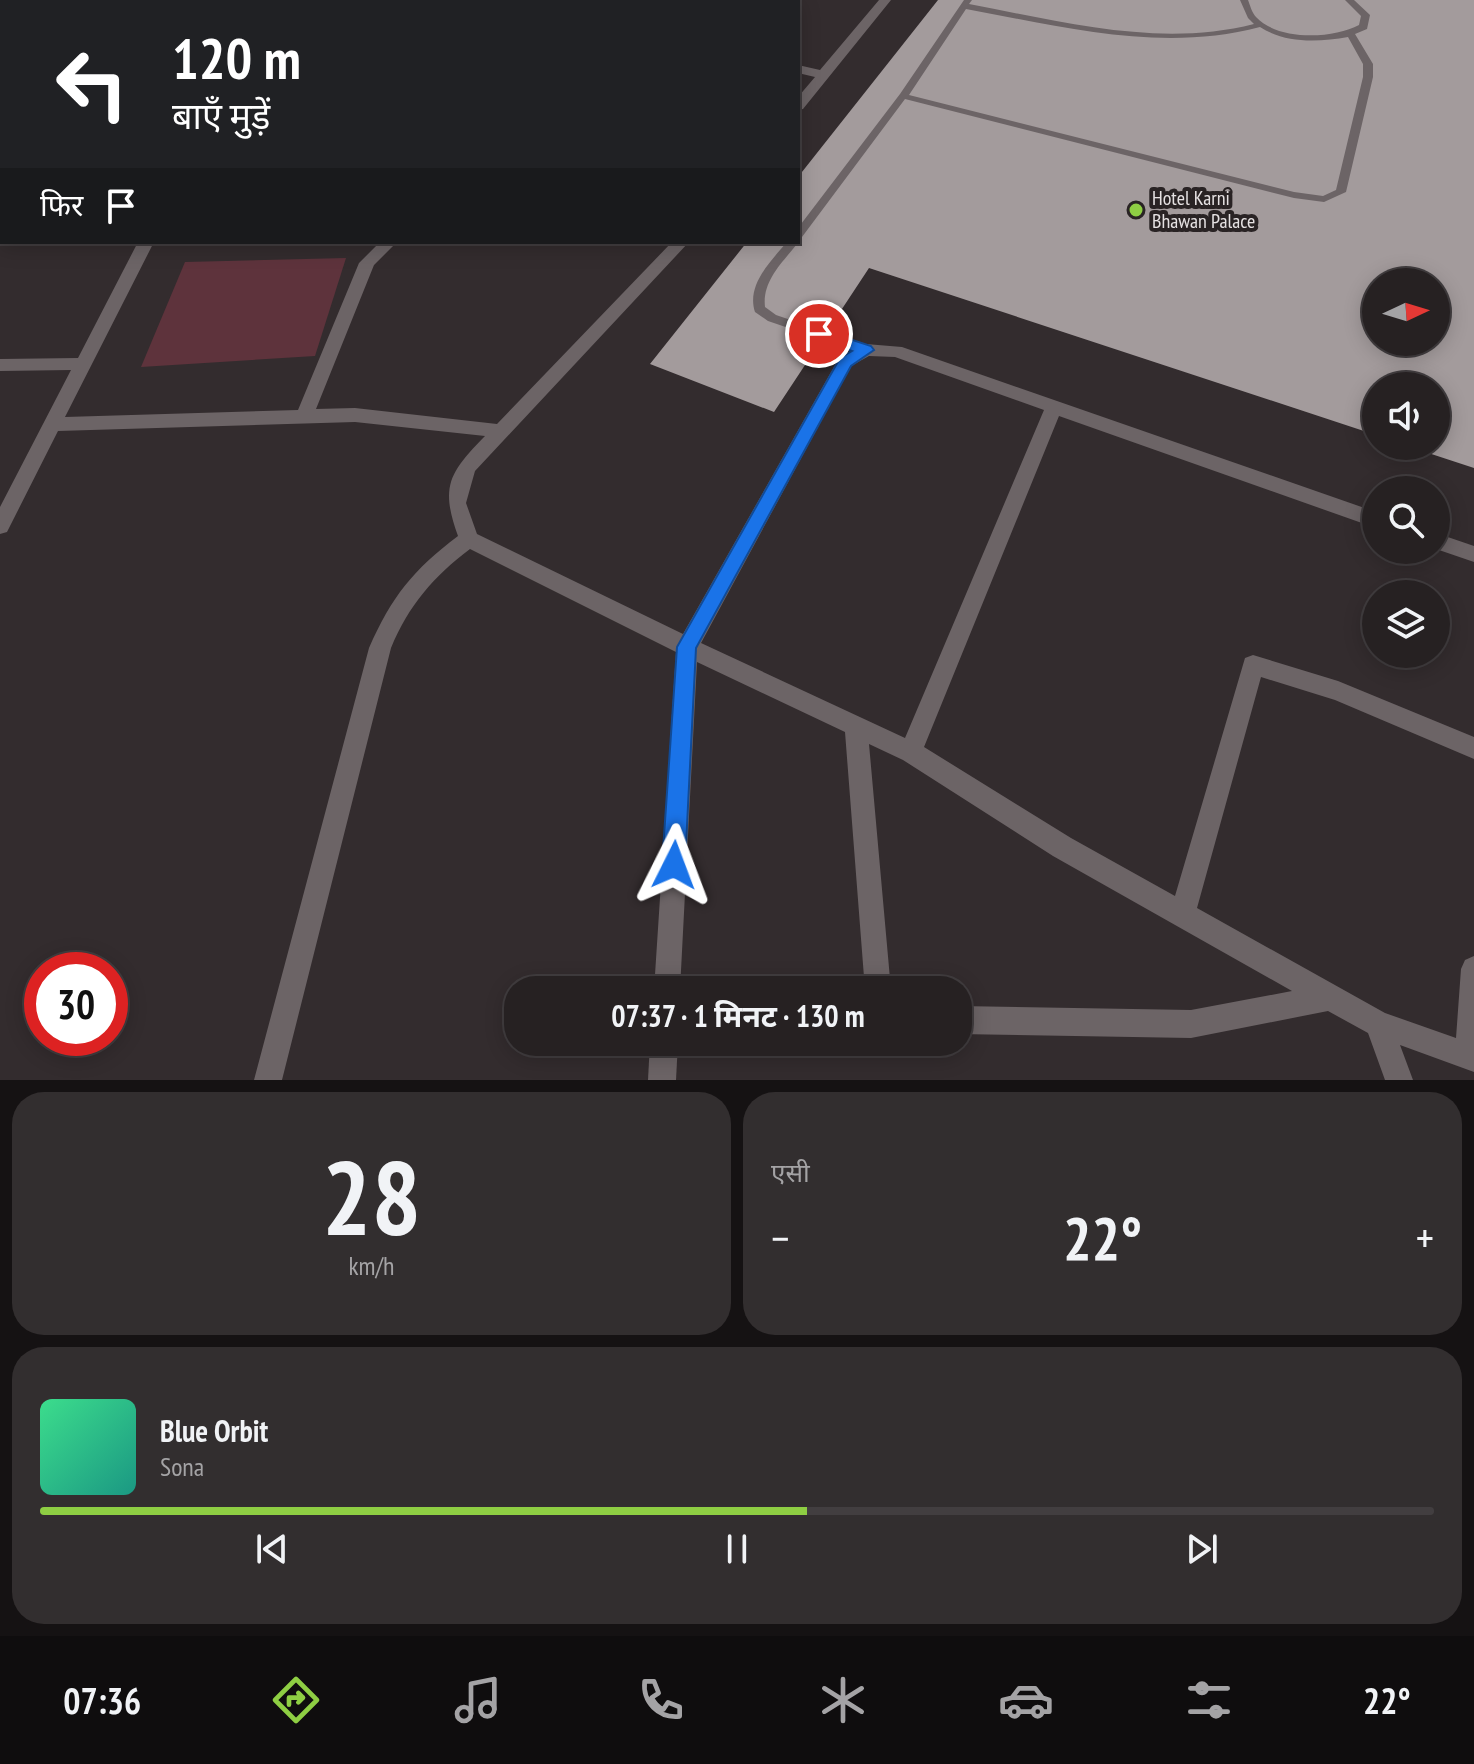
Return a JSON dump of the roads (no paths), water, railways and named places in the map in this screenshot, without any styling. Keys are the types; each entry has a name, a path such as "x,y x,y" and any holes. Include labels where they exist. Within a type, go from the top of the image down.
{"street":[{"path":"860,0 883,2"},
{"path":"800,104 883,2"},
{"path":"800,69 824,75"},
{"path":"0,526 145,244"},
{"path":"679,244 466,468 456,503 469,539 687,647 911,752 1062,847 1378,1024 1472,1057 1474,969"},
{"path":"305,415 353,293 367,263 383,245"},
{"path":"668,976 687,647 845,362 866,350 896,351 1362,515"},
{"path":"0,365 83,364"},
{"path":"911,752 1054,407"},
{"path":"53,424 355,415 501,431"},
{"path":"268,1080 380,648 396,609 418,577 469,539"},
{"path":"1450,546 1474,554"},
{"path":"1182,915 1253,665 1338,691 1474,748"},
{"path":"856,726 877,976"},
{"path":"972,1020 1191,1024 1329,997"},
{"path":"1378,1024 1399,1080"},
{"path":"662,1080 663,1056"}],"lane":[{"path":"1244,0 1251,15 1262,24 1298,37 1318,40 1352,36 1362,30 1365,21 1363,12 1349,0"},
{"path":"800,232 903,96 966,3 1164,36 1218,35 1262,24"},
{"path":"903,96 1324,199 1341,192 1368,77 1368,64 1352,36"},
{"path":"791,244 764,280 757,298 759,309 772,318 866,350"}],"place":[{"name":"Hotel Karni Bhawan Palace","path":"1136,210"}]}
